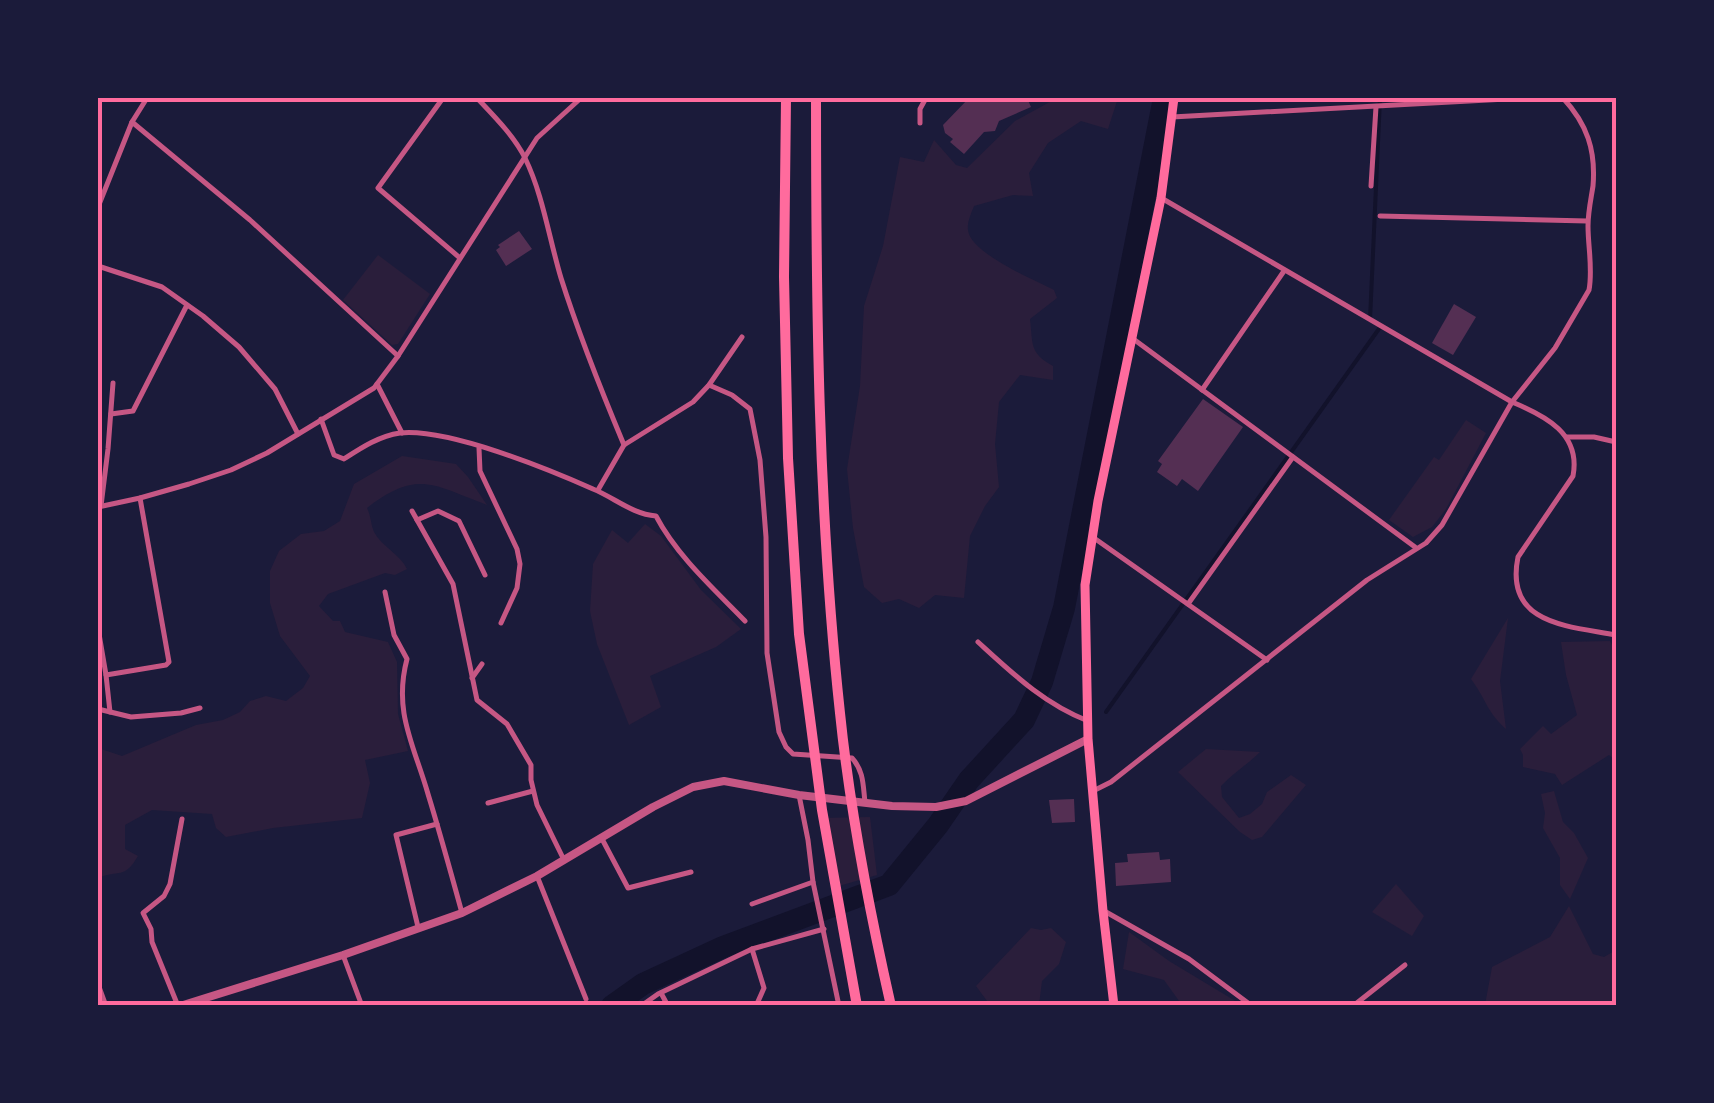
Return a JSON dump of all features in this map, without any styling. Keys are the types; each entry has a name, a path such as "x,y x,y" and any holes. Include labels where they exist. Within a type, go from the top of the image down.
{"highway":[{"path":"786,98 788,458 800,634 822,810 857,1006"},
{"path":"816,98 816,276 832,638 853,812 891,1006"}],"main road":[{"path":"1114,1006 1088,738 1085,585 1162,198 1174,98"}],"street":[{"path":"98,207 100,191 132,122 148,98"},
{"path":"443,98 378,188 460,258"},
{"path":"478,98 524,156 598,385 624,446"},
{"path":"113,383 99,506 232,470 374,388 524,156 537,138 580,98"},
{"path":"920,123 920,109 926,98"},
{"path":"1172,117 1525,98"},
{"path":"1094,791 1111,782 1367,580 1426,542 1454,508 1512,402 1555,348 1589,290 1588,221 1594,160 1590,136 1563,98"},
{"path":"1372,186 1376,107"},
{"path":"132,122 250,220 398,356"},
{"path":"1162,198 1512,402 1541,414 1567,437 1576,462 1573,476 1518,557 1518,592 1537,615 1550,623 1616,635"},
{"path":"1380,216 1588,221"},
{"path":"98,266 162,287 239,347 274,389 298,434"},
{"path":"1202,390 1284,271"},
{"path":"111,414 133,411 188,305"},
{"path":"598,490 624,446 694,402 742,338"},
{"path":"1132,338 1416,548"},
{"path":"377,384 402,433"},
{"path":"709,384 750,409 760,460 768,653 779,732 794,754 852,758 862,776 865,803"},
{"path":"321,420 334,455 344,459 370,443 402,433 437,436 479,446 656,516 664,532 746,621"},
{"path":"1567,437 1616,442"},
{"path":"479,446 480,471 518,549 520,564 517,588 501,622"},
{"path":"1188,604 1293,457"},
{"path":"106,675 168,662 140,498"},
{"path":"417,520 438,510 459,520 485,576"},
{"path":"412,511 453,584 477,700 507,724 531,764 537,806 564,860"},
{"path":"1092,537 1267,660"},
{"path":"386,592 394,636 407,660 402,700 405,728 422,771 462,913"},
{"path":"98,628 110,712"},
{"path":"978,642 1037,694 1089,721"},
{"path":"472,678 482,664"},
{"path":"98,709 131,717 200,708"},
{"path":"182,819 170,884 164,896 142,912 179,1006 462,913 537,876 675,794 710,782 892,806 936,806 966,801 1088,738"},
{"path":"488,803 534,790"},
{"path":"799,795 840,1006"},
{"path":"418,929 396,834 437,824"},
{"path":"601,837 628,888 692,872"},
{"path":"537,876 586,999"},
{"path":"752,904 813,882"},
{"path":"1103,911 1190,959 1252,1006"},
{"path":"641,1006 752,949 824,929"},
{"path":"752,949 764,988 756,1006"},
{"path":"343,955 362,1006"},
{"path":"1353,1006 1405,965"},
{"path":"98,984 106,1006"},
{"path":"661,993 668,1006"}],"shaded area":[{"path":"1057,98 1118,98 1108,129 1081,121 1048,143 1029,173 1033,196 1013,195 974,206 968,227 979,248 1054,290 1057,298 1030,319 1034,347 1053,366 1053,380 1020,375 999,402 995,444 999,487 970,536 964,598 935,595 919,608 899,599 882,603 864,587 847,469 860,386 864,306 883,246 900,157 924,162 934,140 956,165 967,168 1015,121"},
{"path":"378,255 430,294 398,344 392,345 343,300"},
{"path":"1466,420 1486,433 1446,509 1432,527 1413,537 1389,520 1434,457 1439,460"},
{"path":"402,456 456,464 487,505 426,484 400,488 385,496 367,508 373,529 407,569 328,594 319,606 333,621 340,621 345,632 388,642 397,662 398,714 408,751 365,760 370,783 362,818 226,837 216,828 212,814 152,810 125,825 125,849 138,856 133,863 125,871 98,878 98,748 122,756 196,725 223,720 240,712 250,701 266,696 286,701 303,688 310,676 280,636 270,603 270,571 279,551 301,534 324,531 340,521 354,484"},
{"path":"645,524 661,536 701,590 741,629 716,647 650,676 661,707 629,725 597,644 590,611 593,564 612,530 628,543"},
{"path":"1508,618 1500,681 1506,729 1471,679"},
{"path":"1610,641 1616,652 1616,761 1609,755 1562,785 1555,774 1523,767 1520,749 1543,726 1551,734 1577,715 1561,642"},
{"path":"1206,749 1260,752 1221,786 1222,797 1239,818 1250,814 1262,804 1267,792 1291,775 1306,785 1262,837 1252,840 1178,772"},
{"path":"1554,791 1563,822 1588,858 1570,899 1560,885 1560,858 1543,828 1541,794"},
{"path":"870,817 877,875 832,888 819,818"},
{"path":"1396,884 1424,916 1412,936 1372,912"},
{"path":"1569,906 1593,954 1604,957 1616,950 1616,1005 1485,1005 1492,967 1550,937"},
{"path":"1031,928 1051,928 1066,942 1059,964 1042,981 1039,1005 990,1005 976,986"},
{"path":"1129,932 1242,1005 1182,1005 1164,980 1123,969"}],"building":[{"path":"969,98 1027,98 1031,107 999,121 995,131 984,132 964,154 950,142 953,139 945,133 943,125"},
{"path":"519,231 532,249 506,266 496,250"},
{"path":"1454,304 1476,317 1453,355 1432,343"},
{"path":"1203,399 1243,427 1198,491 1182,479 1177,486 1157,472 1162,464 1158,461"},
{"path":"1074,799 1075,822 1052,823 1049,800"},
{"path":"1159,852 1160,860 1170,859 1171,882 1116,886 1115,863 1128,862 1127,854"}],"waterway":[{"path":"612,1006 643,984 723,947 889,885 969,780 1024,720 1042,682 1064,608 1164,98"},
{"path":"1370,320 1380,98"},
{"path":"1106,712 1381,326"}]}
